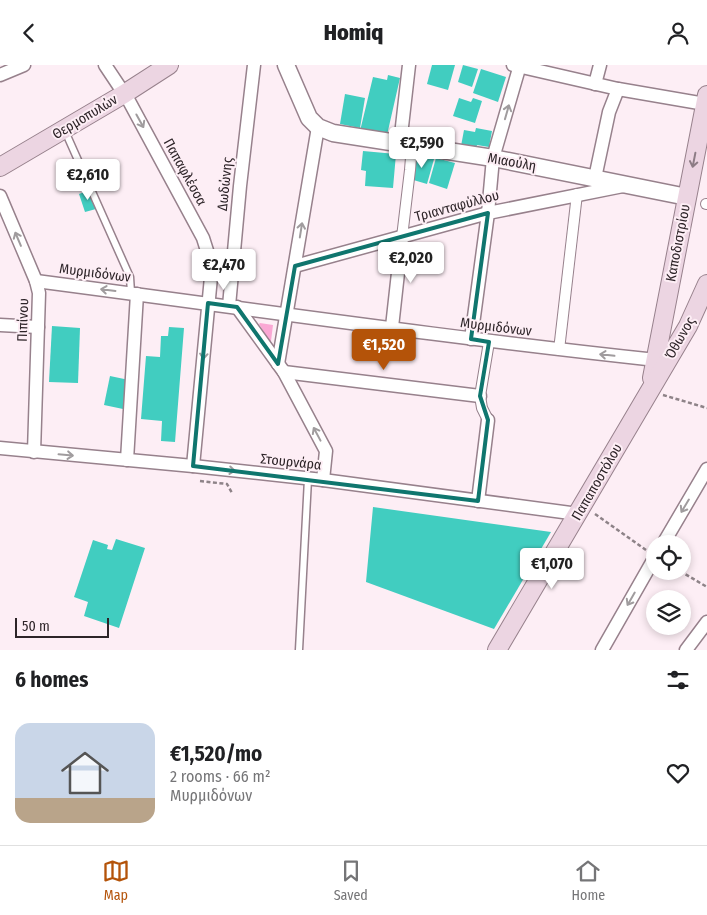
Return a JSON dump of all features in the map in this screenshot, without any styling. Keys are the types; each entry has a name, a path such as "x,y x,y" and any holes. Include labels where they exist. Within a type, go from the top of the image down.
{"main road":[{"name":"Θερμοπυλών","path":"0,167 124,94 169,65"},
{"name":"Καποδιστρίου","path":"650,391 706,100"},
{"name":"Όθωνος","path":"650,391 688,326 707,283"},
{"path":"664,319 675,327 688,326"},
{"name":"Παπαποστόλου","path":"497,650 650,391"}],"street":[{"path":"0,75 24,65"},
{"name":"Παπαφλέσσα","path":"105,65 124,94 204,238 211,277 208,303"},
{"name":"Δωδώνης","path":"233,306 240,186 254,65"},
{"path":"281,368 287,313 318,127 309,118 286,65"},
{"path":"392,327 410,170 406,144 409,65"},
{"path":"470,339 488,213 493,159 517,65 618,89 706,100"},
{"path":"596,84 600,65"},
{"path":"595,178 609,112 618,89"},
{"name":"Μιαούλη","path":"318,127 333,133 493,159 687,197"},
{"name":"Τριανταφύλλου","path":"295,266 488,213 629,185"},
{"path":"559,350 577,194"},
{"name":"Πιπίνου","path":"0,196 36,281 39,293 34,452"},
{"name":"Μυρμιδόνων","path":"36,281 392,327 489,342 656,360"},
{"path":"127,460 134,294"},
{"path":"193,466 208,303"},
{"path":"233,306 281,368 326,451 323,480"},
{"path":"0,325 38,327"},
{"path":"478,501 488,420 482,408 480,396 489,342"},
{"path":"281,368 480,396"},
{"name":"Στουρνάρα","path":"0,448 193,466 323,480 478,501 580,510"},
{"path":"668,535 707,469"},
{"path":"602,650 646,564"},
{"path":"686,650 707,622"}],"lane":[{"path":"64,129 130,277 134,294"},
{"path":"299,650 308,479"}],"path":[{"path":"650,391 707,408"},
{"path":"580,510 646,551"},
{"path":"691,578 707,587"}],"highlighted area":[{"path":"488,213 471,339 489,342 480,396 488,420 478,501 193,466 208,303 237,307 278,364 295,266"}],"shaded area":[{"path":"260,323 273,325 271,341 269,341"}],"building":[{"path":"432,65 455,65 448,90 427,84"},
{"path":"463,65 478,69 472,87 458,82"},
{"path":"481,69 506,77 498,102 473,93"},
{"path":"388,75 400,78 387,135 360,131 373,77 387,80"},
{"path":"345,94 365,98 360,128 340,124"},
{"path":"459,98 471,102 473,98 482,101 475,123 453,116"},
{"path":"436,128 453,131 450,148 433,145"},
{"path":"476,128 492,131 489,147 477,145 476,149 461,146 464,130 475,132"},
{"path":"363,151 396,154 393,188 365,186 366,171 361,170"},
{"path":"417,155 434,159 427,184 410,179"},
{"path":"436,158 455,163 447,189 429,183"},
{"path":"90,190 96,209 85,212 79,194"},
{"path":"52,326 80,328 78,383 49,382"},
{"path":"169,327 184,328 175,442 161,441 162,421 141,419 146,356 160,357 161,336 168,336"},
{"path":"110,376 129,380 123,409 104,405"},
{"path":"373,507 551,532 494,629 366,582"},
{"path":"116,539 145,548 119,628 84,616 88,602 74,597 93,540 108,545 107,549 112,550"}]}
